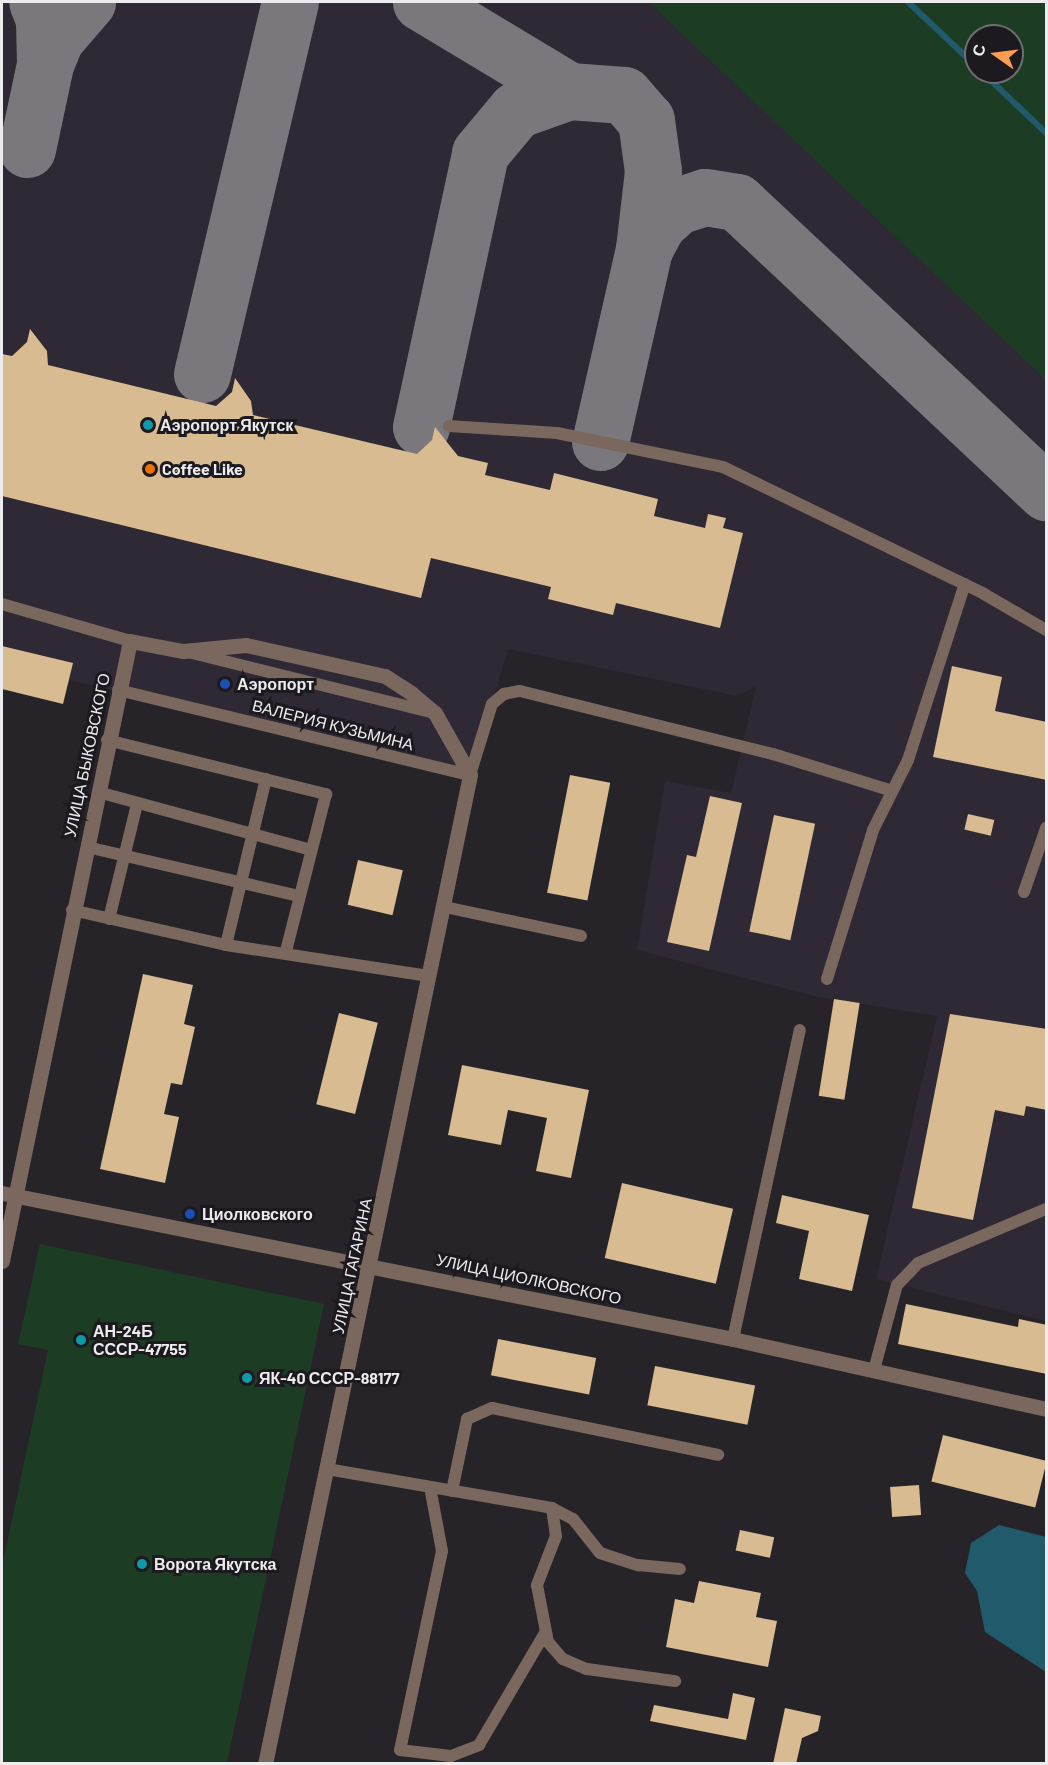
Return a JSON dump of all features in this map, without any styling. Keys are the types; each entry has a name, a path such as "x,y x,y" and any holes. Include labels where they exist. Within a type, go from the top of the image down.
{"street":[{"path":"130,641 183,651 246,645 385,676 435,713 470,775"},
{"name":"УЛИЦА БЫКОВСКОГО","path":"2,1261 8,1194 87,847 106,740 130,641"},
{"name":"УЛИЦА ГАГАРИНА","path":"265,1764 445,907 470,775"},
{"name":"УЛИЦА ЦИОЛКОВСКОГО","path":"8,1194 733,1339 1047,1409"}],"lane":[{"path":"449,426 556,434 723,467 964,584 1047,630"},
{"path":"827,979 889,790 908,760 964,584"},
{"path":"2,604 130,641"},
{"path":"183,651 435,713"},
{"name":"ВАЛЕРИЯ КУЗЬМИНА","path":"118,690 470,775"},
{"path":"470,775 492,704 504,694 520,692 773,754 889,790"},
{"path":"106,740 326,794 286,951"},
{"path":"226,945 266,779"},
{"path":"98,792 311,850"},
{"path":"109,919 137,804"},
{"path":"1024,892 1047,828"},
{"path":"87,847 239,885 299,896"},
{"path":"445,907 581,936"},
{"path":"72,910 226,945 286,951 429,976"},
{"path":"733,1339 800,1030"},
{"path":"874,1370 897,1285 918,1263 1047,1209"},
{"path":"452,1491 467,1419 492,1408 718,1455"},
{"path":"327,1469 552,1508 573,1519 600,1553 638,1565 680,1569"},
{"path":"430,1487 442,1551 400,1750 451,1756 479,1745 545,1632"},
{"path":"552,1508 556,1536 537,1585 545,1632 563,1659 587,1669 675,1681"}],"shaded area":[{"path":"2,2 1046,2 1046,1321 876,1279 937,1016 818,997 637,950 665,781 731,793 756,686 737,696 508,649 470,775 2,664"}],"green space":[{"path":"649,2 1046,2 1046,380"},
{"name":"Ворота Якутска","path":"40,1244 324,1304 227,1763 2,1763 2,1567 48,1350 18,1344"}],"water":[{"path":"999,1525 1046,1537 1046,1672 985,1632 977,1591 965,1573 971,1543"}],"building":[{"name":"Аэропорт Якутск","path":"30,329 47,351 48,365 216,406 232,392 235,378 251,401 253,415 417,454 432,440 435,427 458,456 488,463 485,475 550,490 554,473 658,499 654,516 705,528 708,514 726,518 723,528 743,533 720,628 616,603 613,615 548,599 551,587 431,558 421,598 2,496 2,354 12,356 27,342"},
{"path":"2,646 73,663 63,704 2,689"},
{"path":"952,666 1002,677 995,711 1047,722 1047,780 933,757"},
{"path":"570,775 610,783 587,901 547,893"},
{"path":"710,796 742,803 709,951 667,942 687,855 696,857"},
{"path":"968,814 994,820 991,836 964,830"},
{"path":"774,815 815,824 790,940 749,931"},
{"path":"358,860 403,870 392,915 348,905"},
{"path":"143,974 193,985 184,1024 195,1027 182,1085 171,1083 164,1114 179,1117 165,1183 100,1169"},
{"path":"834,999 860,1003 844,1100 819,1096"},
{"path":"339,1013 378,1023 355,1114 316,1104"},
{"path":"950,1014 1047,1029 1047,1110 1026,1106 1024,1116 995,1110 973,1220 912,1208"},
{"path":"462,1065 589,1090 571,1178 536,1171 547,1118 508,1110 501,1145 448,1135"},
{"path":"622,1183 733,1209 716,1284 605,1258"},
{"path":"782,1195 869,1215 852,1291 799,1279 809,1231 776,1223"},
{"path":"906,1304 1018,1327 1019,1319 1047,1325 1047,1374 898,1344"},
{"path":"498,1339 596,1358 589,1394 491,1375"},
{"path":"655,1366 755,1385 747,1425 647,1405"},
{"path":"943,1435 1046,1461 1035,1507 931,1482"},
{"path":"919,1485 921,1515 892,1517 890,1487"},
{"path":"740,1530 774,1537 770,1558 736,1551"},
{"path":"699,1581 761,1593 756,1617 777,1621 768,1667 666,1647 675,1599 694,1603"},
{"path":"733,1693 755,1698 746,1740 650,1721 654,1705 728,1719"},
{"path":"785,1708 821,1716 818,1731 802,1738 796,1764 773,1764"}],"waterway":[{"path":"908,2 964,55"},
{"path":"995,84 1046,133"}],"taxiway":[{"path":"27,149 45,64 44,19 37,2"},
{"path":"45,64 55,39 87,2"},
{"path":"202,374 290,2"},
{"path":"421,2 569,91 624,95 646,120 653,171 644,249 600,442"},
{"path":"421,427 480,153 516,110 569,91"},
{"path":"644,249 658,223 677,206 705,197 737,202 1046,492"}],"place":[{"name":"Аэропорт Якутск","path":"148,425"},
{"name":"Coffee Like","path":"150,469"},
{"name":"Аэропорт","path":"225,684"},
{"name":"Циолковского","path":"190,1214"},
{"name":"АН-24Б СССР-47755","path":"81,1340"},
{"name":"ЯК-40 СССР-88177","path":"247,1378"},
{"name":"Ворота Якутска","path":"142,1564"}]}
